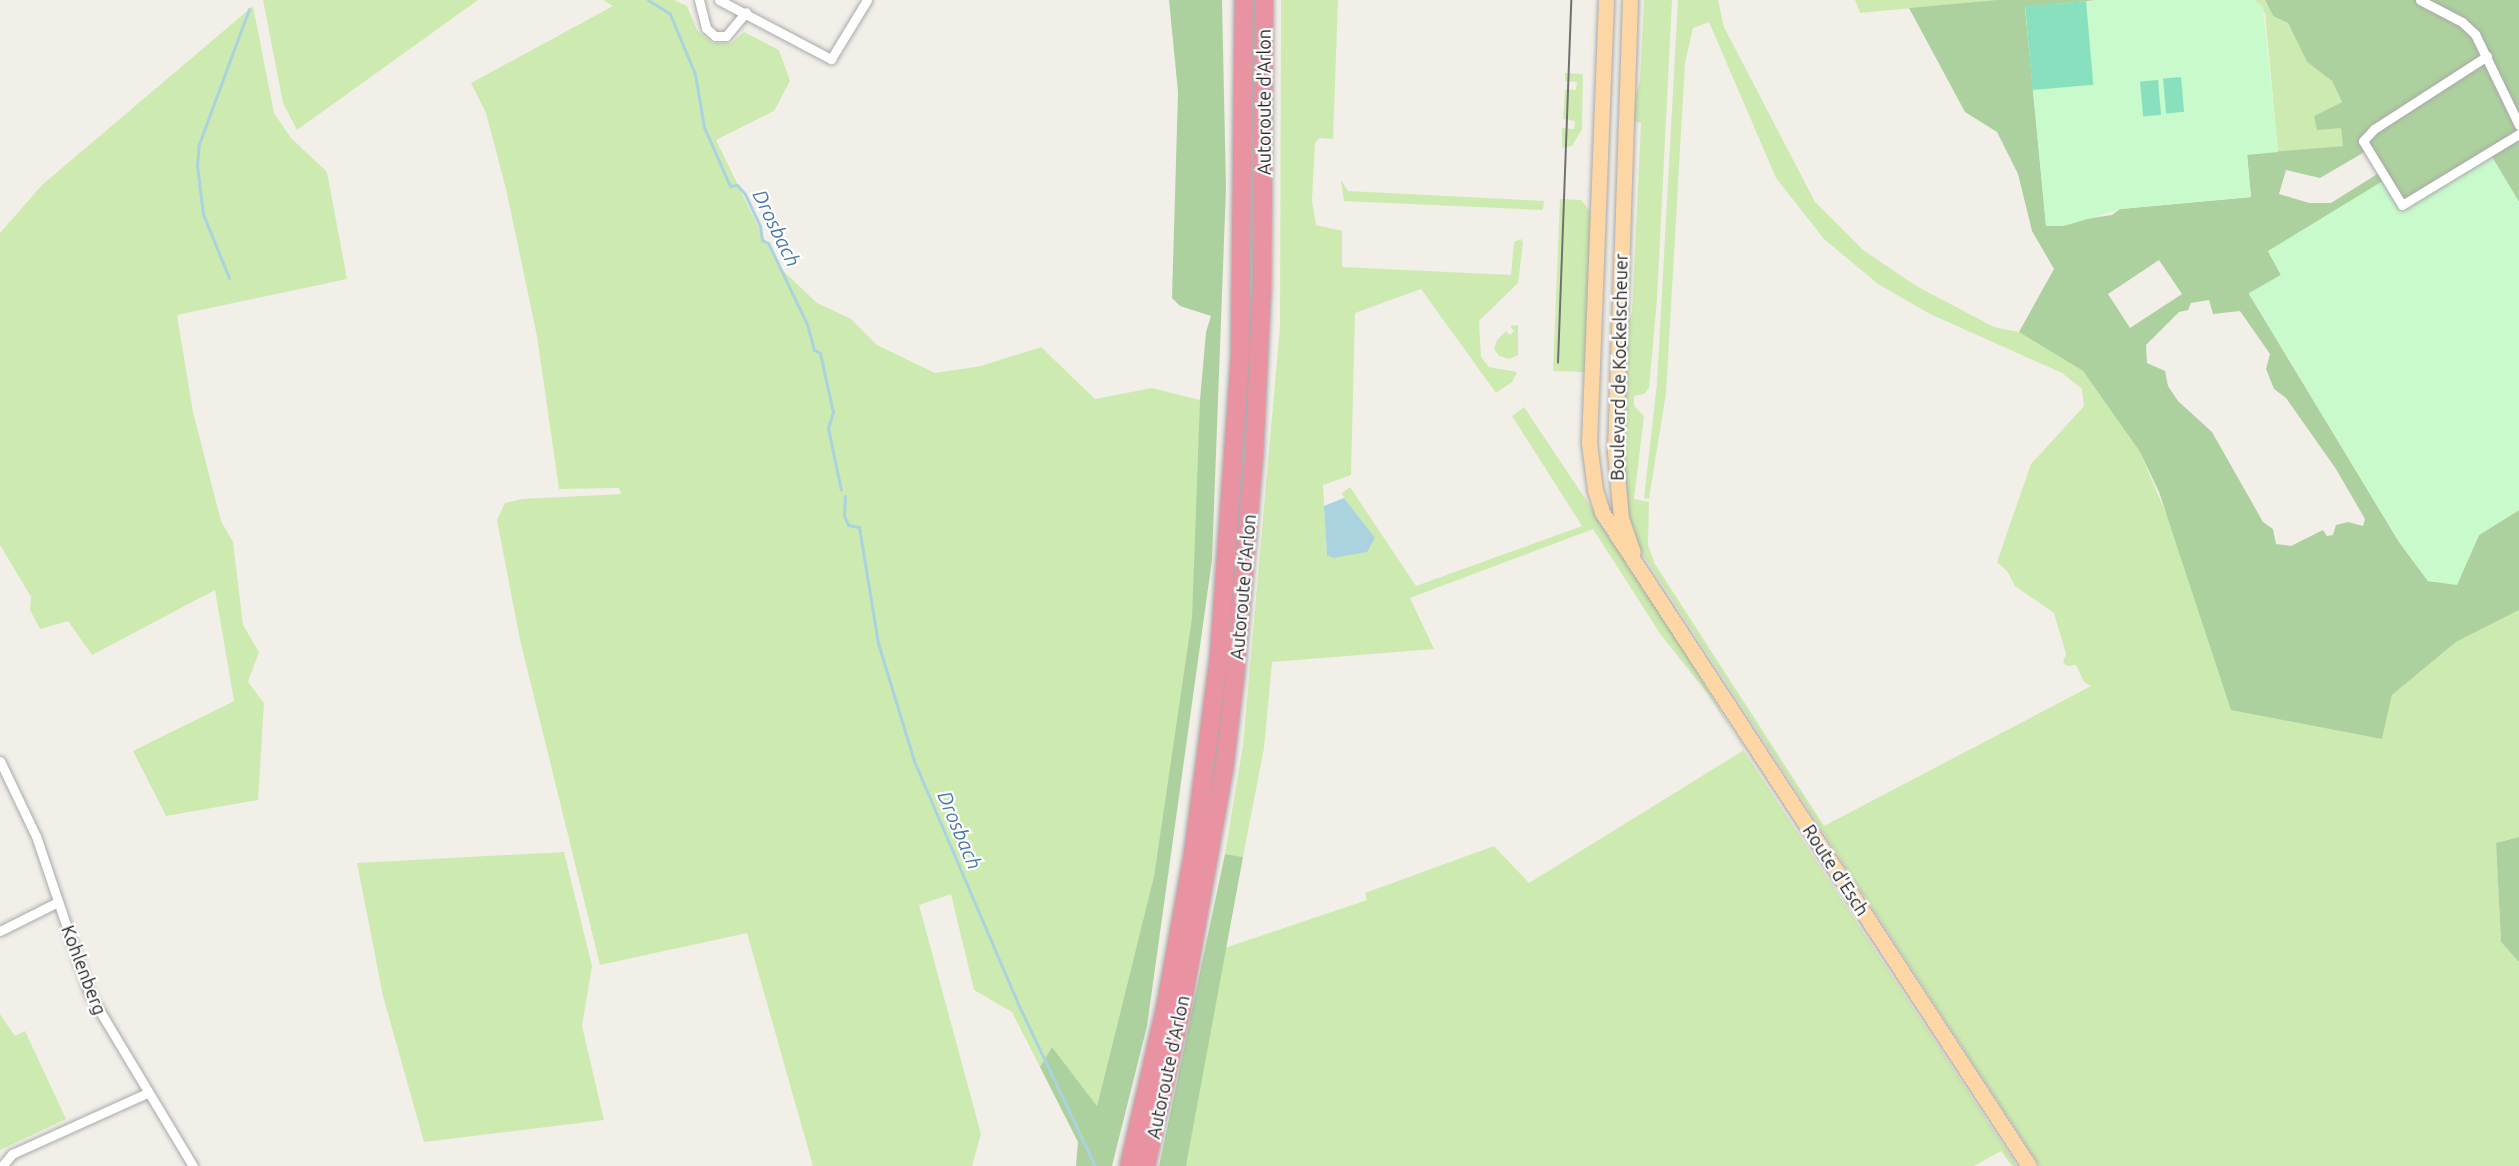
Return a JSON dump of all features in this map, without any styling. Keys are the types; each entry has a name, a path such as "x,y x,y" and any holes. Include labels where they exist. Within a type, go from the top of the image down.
{"highway":[{"name":"Autoroute d'Arlon","path":"1128,1166 1166,1004 1193,854 1219,656 1236,456 1240,343 1244,0"},
{"name":"Autoroute d'Arlon","path":"1146,1166 1190,963 1224,769 1235,677 1253,468 1262,288 1264,0"}],"main road":[{"name":"Boulevard de Kockelscheuer","path":"1606,0 1589,443 1595,490 1602,512 1624,550 1643,573"},
{"name":"Boulevard de Kockelscheuer","path":"1630,0 1615,452 1621,518 1643,573"},
{"name":"Route d'Esch","path":"1643,573 2029,1166"}],"street":[{"path":"699,0 706,28 715,36 726,36 746,12"},
{"path":"719,0 746,12 831,59 867,0"},
{"path":"2420,0 2462,22 2475,34 2519,124"},
{"path":"2487,56 2374,129 2363,141 2402,205 2519,134"},
{"name":"Kohlenberg","path":"0,761 3,775 36,836 89,993 147,1093 193,1166"},
{"path":"0,931 58,902"},
{"path":"2,1166 12,1154 147,1093"}],"green space":[{"path":"263,0 478,0 297,130 283,103"},
{"path":"603,0 674,0 687,6 697,30 712,43 731,43 744,32 779,50 790,81 774,111 716,140 777,265 817,303 851,319 877,345 935,373 981,366 1041,347 1095,399 1152,388 1200,400 1198,583 1154,876 1097,1106 1052,1047 1040,1067 1012,1012 974,990 951,894 919,905 981,1134 972,1166 813,1166 747,933 600,965 520,640 497,520 505,503 522,499 621,494 619,488 559,489 537,336 506,189 486,113 471,83 613,6"},
{"path":"1169,0 1222,0 1226,188 1212,560 1147,1026 1112,1166 1076,1166 1078,1142 1040,1067 1052,1047 1097,1106 1154,876 1192,618 1200,400 1206,332 1211,316 1180,306 1172,298 1178,92"},
{"path":"1281,0 1338,0 1333,139 1320,138 1315,143 1312,200 1316,225 1342,231 1342,267 1511,275 1514,242 1521,239 1523,243 1518,283 1479,321 1481,357 1489,367 1517,372 1512,382 1496,393 1421,289 1355,313 1351,475 1323,485 1327,555 1375,539 1344,498 1342,493 1350,487 1416,586 1582,526 1512,416 1524,407 1657,606 1736,738 1707,693 1661,635 1593,529 1410,598 1434,649 1272,662 1264,748 1243,857 1225,854 1243,745 1280,326"},
{"path":"1644,0 1672,0 1657,300 1649,388 1644,394 1634,396 1634,406 1644,416 1634,499 1649,502 1648,545 1655,564 1824,826 2091,686 2084,682 2076,665 2067,666 2063,662 2066,654 2054,613 2015,586 2007,571 1997,562 2031,464 2084,406 2082,389 2062,373 1930,314 1878,284 1824,239 1776,178 1709,22 1693,28 1685,63 1666,393 1649,499 1644,498 1657,383 1678,0 1718,0 1724,27 1815,202 1863,250 1918,287 1994,327 2019,332 2083,371 2140,452 2170,523 2382,739 2392,695 2456,642 2519,610 2519,837 2496,843 2501,942 2519,962 2519,1166 2040,1166 1629,533 1620,487 1626,334 1632,312 1641,123 1634,121 1635,101 1640,79"},
{"path":"1855,0 1996,0 1860,13"},
{"path":"1996,0 2098,0 2025,7 2046,225 2112,215 2120,209 2251,197 2247,154 2343,146 2341,128 2317,130 2314,116 2342,102 2332,81 2307,62 2288,23 2273,16 2265,0 2519,0 2519,202 2489,152 2402,205 2268,251 2281,275 2249,294 2399,542 2428,581 2457,584 2479,535 2519,510 2519,610 2456,642 2392,695 2382,739 2231,710 2159,492 2140,452 2083,371 2019,332 2054,269 2032,231 2018,174 1997,132 1965,112 1909,8","holes":["2368,150 2382,171 2331,203 2309,203 2279,194 2286,170 2320,178","2159,260 2182,294 2130,328 2108,294","2209,300 2213,314 2240,311 2270,354 2266,369 2274,389 2286,398 2336,469 2365,519 2363,526 2348,522 2336,525 2333,535 2327,536 2323,530 2291,546 2276,544 2273,529 2263,522 2212,432 2178,401 2168,386 2165,371 2147,363 2146,345 2179,312 2188,310 2191,303"]},
{"path":"2098,0 2255,0 2263,7 2278,152 2247,155 2251,197 2121,209 2064,226 2046,226 2025,7"},
{"path":"2255,0 2265,0 2273,16 2288,23 2307,62 2332,81 2342,102 2314,116 2341,128 2344,146 2278,152 2265,13"},
{"path":"2086,1 2093,85 2033,90 2025,6"},
{"path":"253,6 274,113 291,138 327,172 347,279 177,315 193,412 221,521 233,542 243,625 259,652 248,682 264,703 258,800 166,816 133,751 234,701 215,590 92,655 68,621 40,629 30,610 31,597 0,545 0,233 42,185"},
{"path":"1565,73 1583,74 1582,129 1572,146 1562,148 1562,128 1574,129 1575,121 1563,119 1565,89 1576,90 1577,82 1565,81"},
{"path":"2181,77 2184,112 2166,113 2163,79"},
{"path":"2158,80 2161,115 2143,116 2140,82"},
{"path":"2489,152 2519,202 2519,510 2479,535 2457,585 2428,581 2399,542 2249,293 2281,275 2268,251 2386,179 2402,204"},
{"path":"1341,180 1348,191 1544,201 1543,210 1344,201"},
{"path":"1560,199 1581,200 1591,212 1586,372 1553,371"},
{"path":"1518,325 1518,355 1509,359 1499,356 1494,349 1497,340 1506,331 1510,335 1514,331 1510,326"},
{"path":"1744,750 2017,1166 2012,1166 2001,1151 1974,1166 1186,1166 1225,948 1367,900 1365,893 1494,846 1529,883"},
{"path":"2519,837 2519,962 2501,942 2496,843"},
{"path":"564,852 592,966 582,1026 604,1120 424,1142 383,996 357,863"},
{"path":"1225,854 1243,857 1186,1166 1159,1166"},
{"path":"0,1014 15,1036 25,1031 66,1119 0,1150"}],"water":[{"path":"1344,498 1375,538 1367,552 1333,558 1327,555 1324,506"}],"waterway":[{"name":"Drosbach","path":"648,0 670,14 695,74 704,127 730,186 737,185 745,194 760,226 762,240 768,243 807,324 814,350 820,353 833,412 828,428 841,490"},
{"path":"229,278 203,214 197,165 199,144 249,9"},
{"name":"Drosbach","path":"845,496 844,515 848,525 859,527 878,643 914,761 1020,1008 1095,1166"}],"tram line":[{"path":"1558,363 1571,0"}]}
